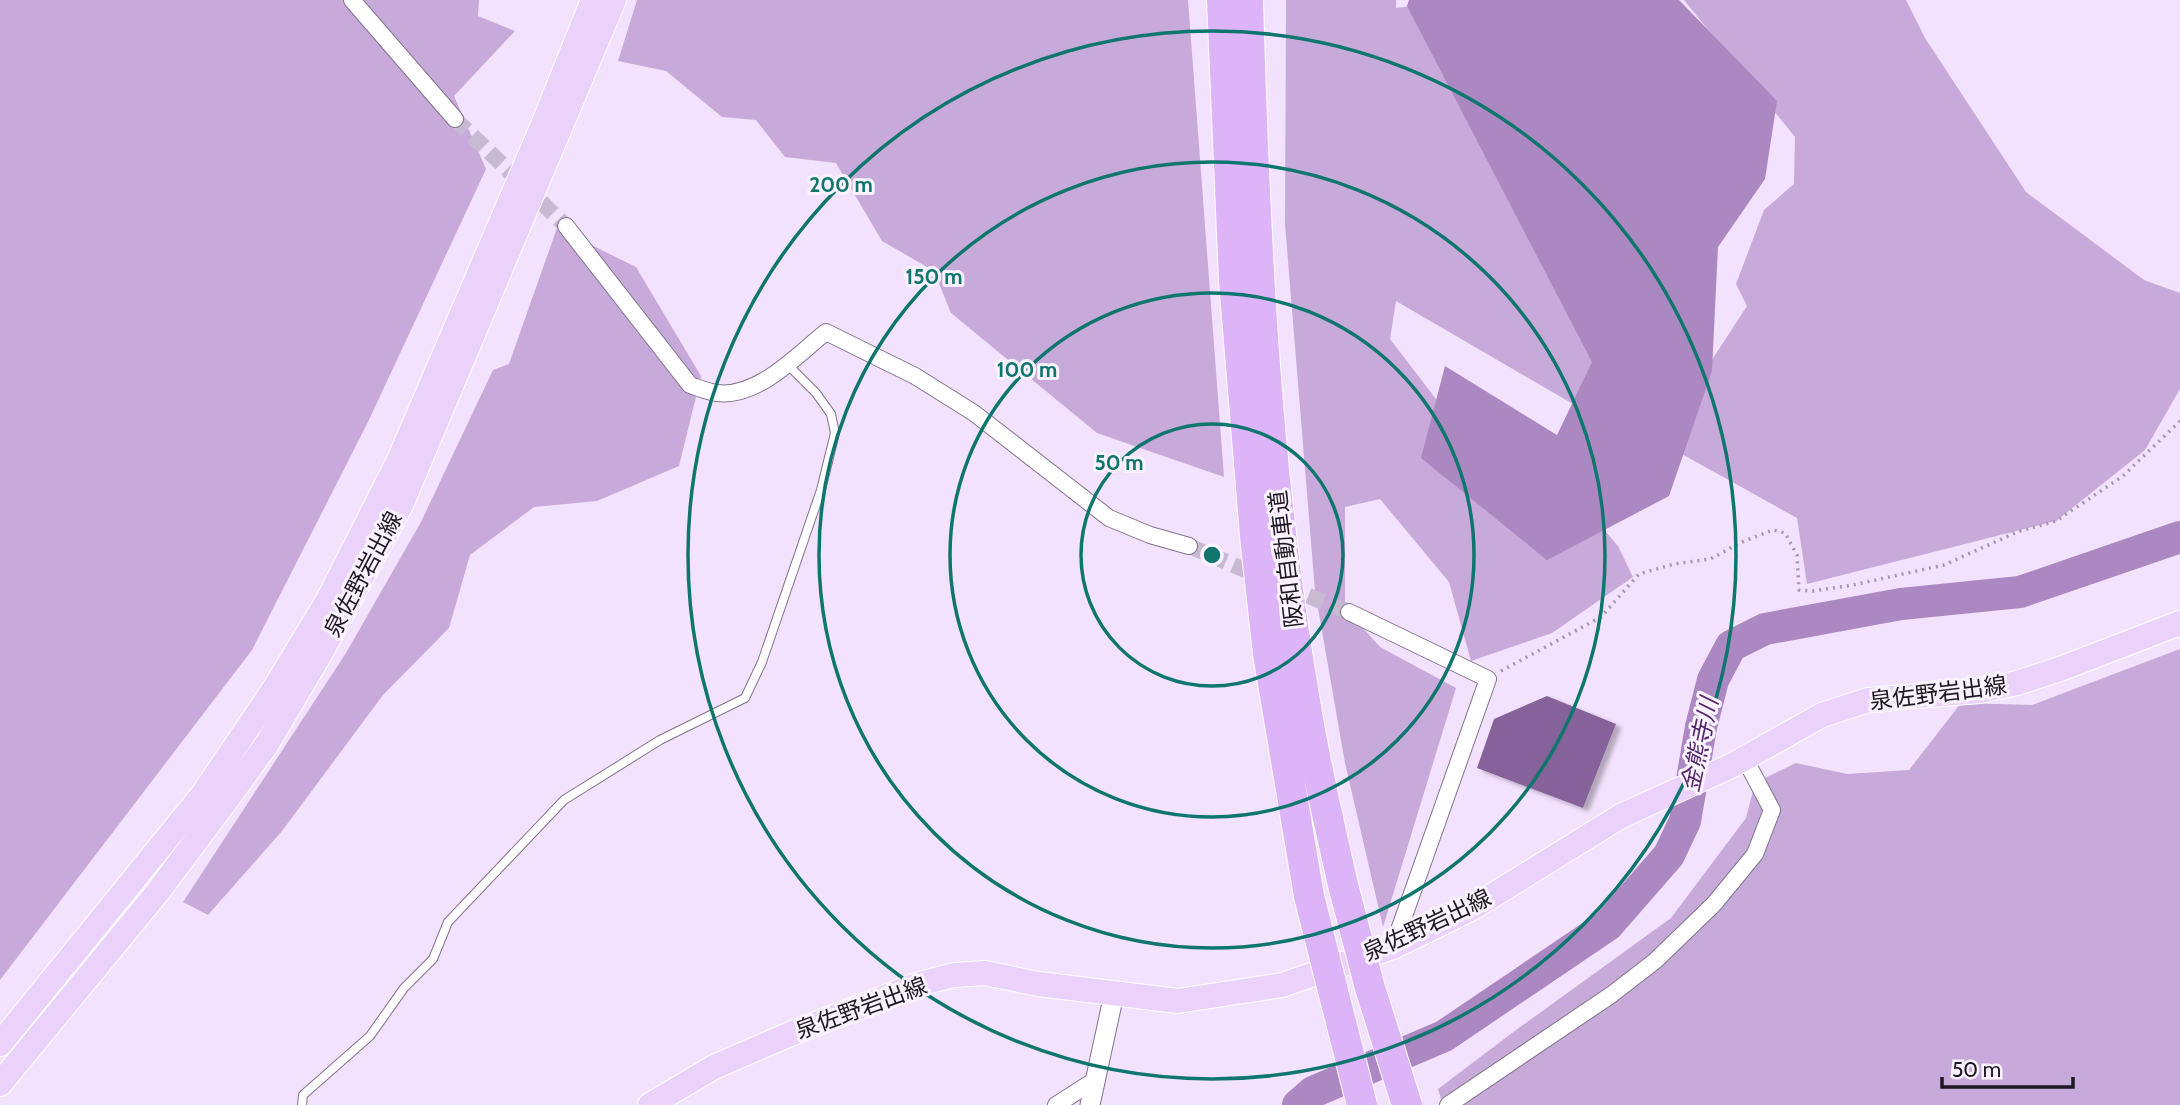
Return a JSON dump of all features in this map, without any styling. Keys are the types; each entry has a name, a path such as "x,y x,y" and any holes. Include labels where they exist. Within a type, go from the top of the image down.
{"highway":[{"name":"阪和自動車道","path":"1220,0 1234,281 1255,536 1268,654 1309,896 1362,1105"},
{"name":"阪和自動車道","path":"1248,0 1269,407 1280,528 1306,707 1343,889 1370,988 1407,1105"},
{"path":"1253,135 1258,87 1257,0"}],"main road":[{"name":"泉佐野岩出線","path":"0,1044 203,794 276,686 328,600 399,460 593,0"},
{"name":"泉佐野岩出線","path":"0,1084 158,893 232,794 267,744 319,656 401,505 614,0"},
{"name":"泉佐野岩出線","path":"650,1105 714,1067 783,1037 919,984 954,975 985,973 1038,984 1178,1001 1282,985 1393,947 1474,907 1621,816 1739,762 1822,715 1868,700 1980,691 2017,683 2180,623"}],"street":[{"path":"352,0 455,119"},
{"path":"566,226 690,385 718,394 744,389 776,374 826,332 915,376 974,414 1109,518 1189,547"},
{"path":"1349,612 1488,679 1393,947"},
{"path":"1448,1105 1611,995 1655,961 1714,904 1755,854 1772,810 1739,762"},
{"path":"1090,1105 1114,994"},
{"path":"1056,1105 1095,1080"}],"lane":[{"path":"302,1105 303,1095 370,1036 404,988 433,959 448,922 564,800 660,740 745,698 762,662 821,490 835,433 831,414 824,403 788,365"}],"path":[{"path":"1488,679 1601,617 1640,574 1664,566 1710,559 1773,530 1785,533 1797,555 1799,590 1813,591 1944,565 2017,532 2056,520 2123,476 2180,421"}],"shaded area":[{"path":"0,0 479,0 478,16 515,31 454,96 486,169 368,422 252,650 0,980"},
{"path":"637,0 1188,0 1224,477 1097,433 951,313 934,271 882,241 836,163 785,157 756,120 722,117 666,71 618,61"},
{"path":"1286,0 1396,0 1396,8 1457,0 1571,124 1609,425 1396,301 1390,339 1459,429 1580,502 1618,546 1633,577 1552,633 1471,661 1449,582 1380,499 1345,507 1345,608 1380,647 1456,688 1383,927 1345,763 1315,591 1285,224"},
{"path":"1409,0 1679,0 1777,101 1765,179 1718,247 1712,371 1669,496 1547,560 1421,458 1445,366 1557,435 1592,362 1407,6"},
{"path":"1684,0 1906,0 1925,38 2026,192 2144,280 2180,293 2180,389 2145,450 2056,521 1807,584 1797,518 1671,448 1704,372 1747,306 1736,284 1764,210 1794,184 1795,137"},
{"path":"557,228 636,267 701,376 679,466 597,501 534,507 470,555 449,628 383,695 282,831 208,915 183,902 346,653 421,522 493,370 509,364"},
{"path":"2180,649 2180,1105 1443,1105 1438,1089 1671,918 1746,818 1755,783 1796,763 1847,774 1909,770 1961,703 2032,705"}],"building":[{"path":"1547,696 1616,724 1583,808 1477,768 1494,719"}],"waterway":[{"name":"金熊寺川","path":"1298,1105 1313,1092 1444,1036 1608,925 1669,855 1685,821 1701,727 1713,680 1731,646 1765,629 1901,604 2020,592 2180,537"}],"tunnel":[{"path":"455,119 566,226"},
{"path":"1189,546 1262,577"},
{"path":"1286,587 1349,612"}]}
